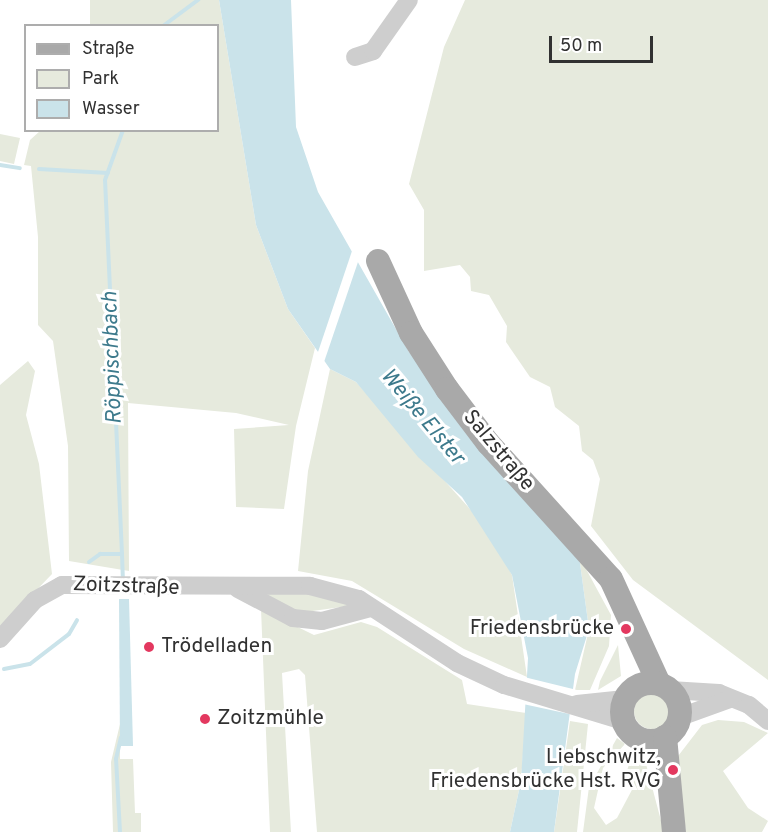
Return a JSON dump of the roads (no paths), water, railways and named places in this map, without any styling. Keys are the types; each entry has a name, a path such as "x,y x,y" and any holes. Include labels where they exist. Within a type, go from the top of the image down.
{"main road":[{"name":"Salzstraße","path":"378,261 411,333 447,389 488,443 611,579 635,629 643,696 680,717"},
{"path":"643,696 666,786 674,832"},
{"path":"654,739 680,717"}],"street":[{"path":"355,57 372,51 409,0"},
{"name":"Zoitzstraße","path":"0,639 47,591 77,583 237,589 310,586 359,599 470,669 531,695 600,707 643,696"},
{"name":"Zoitzstraße","path":"237,589 293,618 322,621 371,608"},
{"path":"643,696 718,693 749,705 768,721"},
{"path":"680,717 730,699"}],"water":[{"name":"Weiße Elster","path":"219,0 291,0 296,127 318,192 409,352 579,556 589,629 575,674 554,832 510,832 521,781 528,658 512,575 462,497 418,457 356,382 330,369 288,309 256,225"},
{"path":"119,599 129,599 133,746 120,746"}],"waterway":[{"name":"Röppischbach","path":"166,24 198,0"},
{"name":"Röppischbach","path":"89,562 100,554 122,554 105,180 122,132"},
{"path":"0,165 20,168"},
{"path":"39,169 108,173"},
{"path":"122,554 123,581"},
{"name":"Röppischbach","path":"4,669 30,664 69,634 77,620"},
{"path":"120,832 116,759 121,738"}],"place":[{"name":"Friedensbrücke","path":"626,629"},
{"name":"Trödelladen","path":"149,647"},
{"name":"Zoitzmühle","path":"205,719"},
{"name":"Liebschwitz, Friedensbrücke Hst. RVG","path":"673,770"}]}
